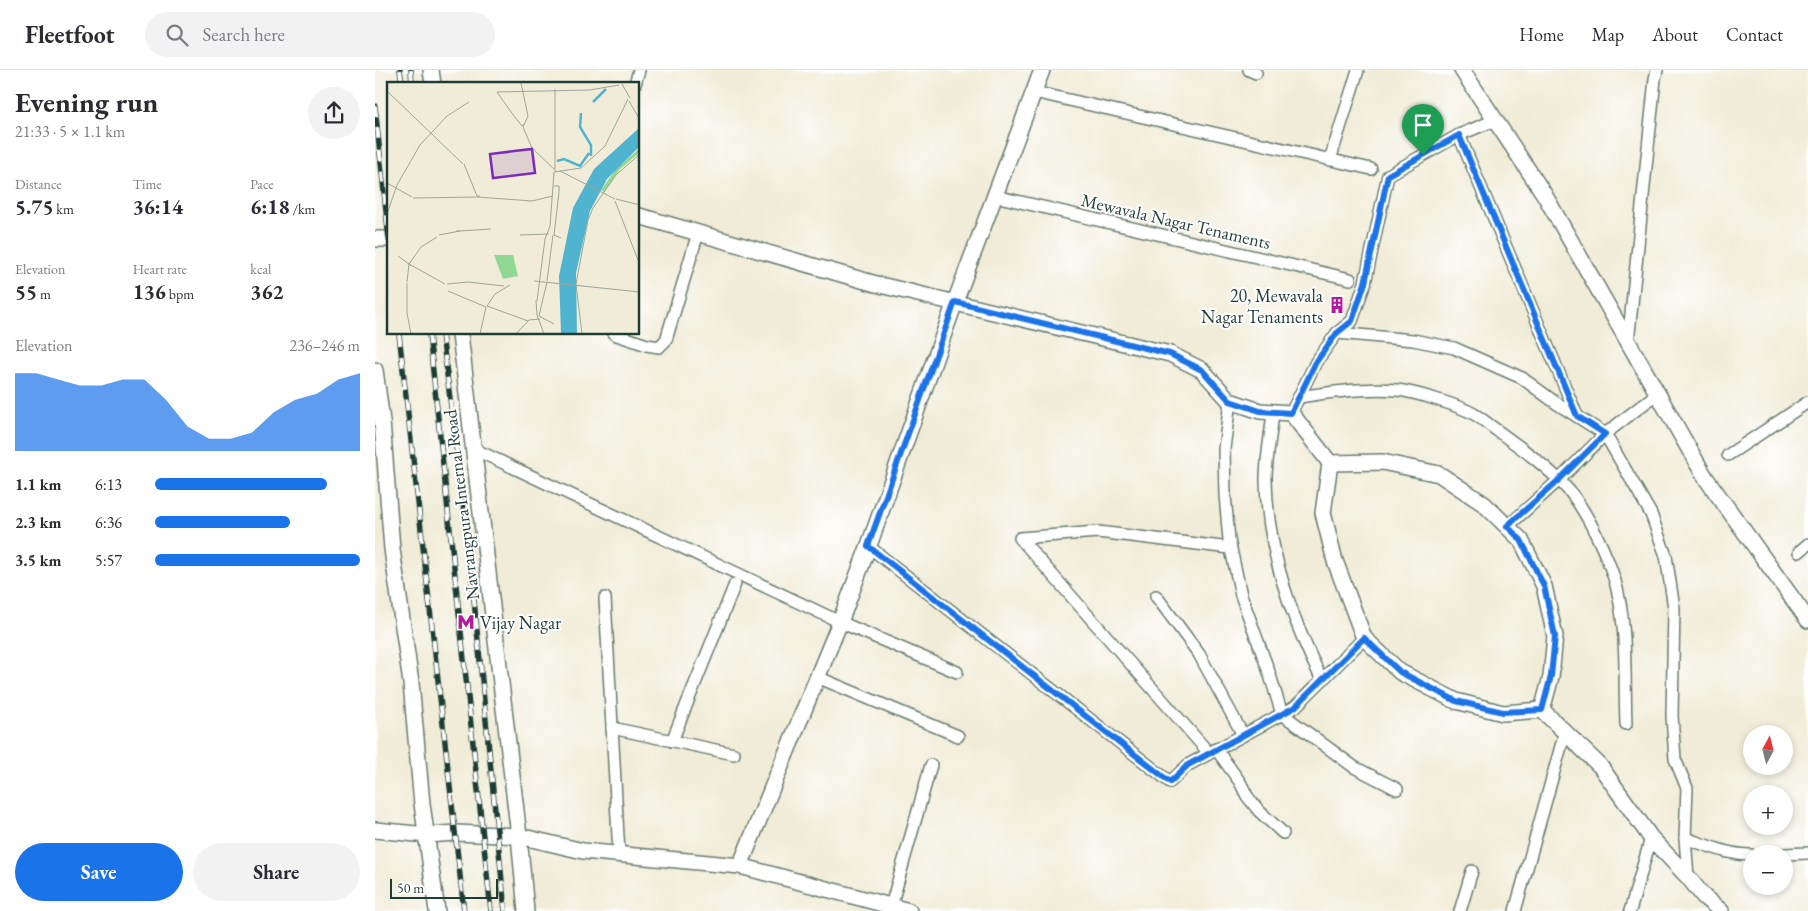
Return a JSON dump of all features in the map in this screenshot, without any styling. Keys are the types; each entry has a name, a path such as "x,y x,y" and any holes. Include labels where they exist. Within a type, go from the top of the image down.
{"street":[{"path":"740,866 840,622 955,302 1042,70"},
{"path":"1329,160 1358,70"},
{"path":"1462,70 1544,194 1705,477 1808,620"},
{"path":"1628,343 1657,70"},
{"path":"1034,92 1371,169"},
{"path":"1291,413 1316,362 1337,333 1352,321 1365,283 1388,175 1459,135 1495,120"},
{"path":"1459,135 1577,416"},
{"name":"Mewavala Nagar Tenaments","path":"995,196 1350,279"},
{"path":"640,216 876,284 1170,354 1202,370 1230,401 1260,411 1291,413 1330,463 1323,513 1335,561 1364,638 1400,672 1456,701 1503,712 1542,710 1600,766 1651,838 1689,877 1704,897 1721,911"},
{"path":"617,335 659,347 666,340 698,233"},
{"path":"1337,333 1413,340 1454,348 1522,378 1605,434 1651,514 1666,556 1674,608 1672,716 1675,759 1687,788 1685,838 1689,877"},
{"name":"Navrangpura Internal Road","path":"460,335 519,836 526,911"},
{"path":"375,370 382,421 392,549 411,683 437,911"},
{"path":"1299,397 1364,390 1399,390 1446,403 1473,414 1507,437 1559,480 1572,494 1597,537 1615,580 1623,621 1626,724"},
{"path":"1507,526 1559,480 1605,434 1657,393"},
{"path":"1230,401 1224,449 1225,495 1231,548 1241,594 1282,714 1354,767 1397,789"},
{"path":"1728,455 1808,402"},
{"path":"1273,412 1266,480 1272,539 1283,584 1305,646 1322,680"},
{"path":"474,449 840,622 957,672"},
{"path":"1330,463 1382,462 1439,474 1484,504 1521,540 1544,586 1555,636 1551,676 1542,710"},
{"path":"1231,548 1098,532 1020,538 1213,751 1240,782 1247,796 1259,811 1283,833"},
{"path":"868,546 1170,782 1188,765 1295,707 1364,638"},
{"path":"672,740 735,584"},
{"path":"1156,596 1199,654 1243,735"},
{"path":"605,598 619,854"},
{"path":"817,677 958,736"},
{"path":"612,728 734,754"},
{"path":"1515,911 1565,732"},
{"path":"891,906 931,765"},
{"path":"375,830 427,835 456,833 519,836 583,851 740,866 909,911"},
{"path":"1630,911 1651,838"},
{"path":"1685,838 1743,855"},
{"path":"1793,854 1808,853"},
{"path":"1460,911 1472,871"}],"railway":[{"path":"400,70 402,82"},
{"path":"411,70 412,82"},
{"path":"375,106 387,221"},
{"path":"399,335 464,911"},
{"path":"429,335 491,911"},
{"path":"442,335 470,560 505,911"}],"place":[{"name":"20, Mewavala Nagar Tenaments","path":"1337,305"},
{"name":"Vijay Nagar","path":"466,622"}],"route":[{"path":"1459,135 1577,416 1605,434 1559,480 1507,526 1521,540 1544,586 1555,636 1551,676 1542,710 1503,712 1456,701 1400,672 1364,638 1295,707 1188,765 1170,782 868,546 955,302 1170,354 1202,370 1230,401 1260,411 1291,413 1325,348 1337,333 1352,321 1365,283 1388,175 1423,155 1459,135"}]}
